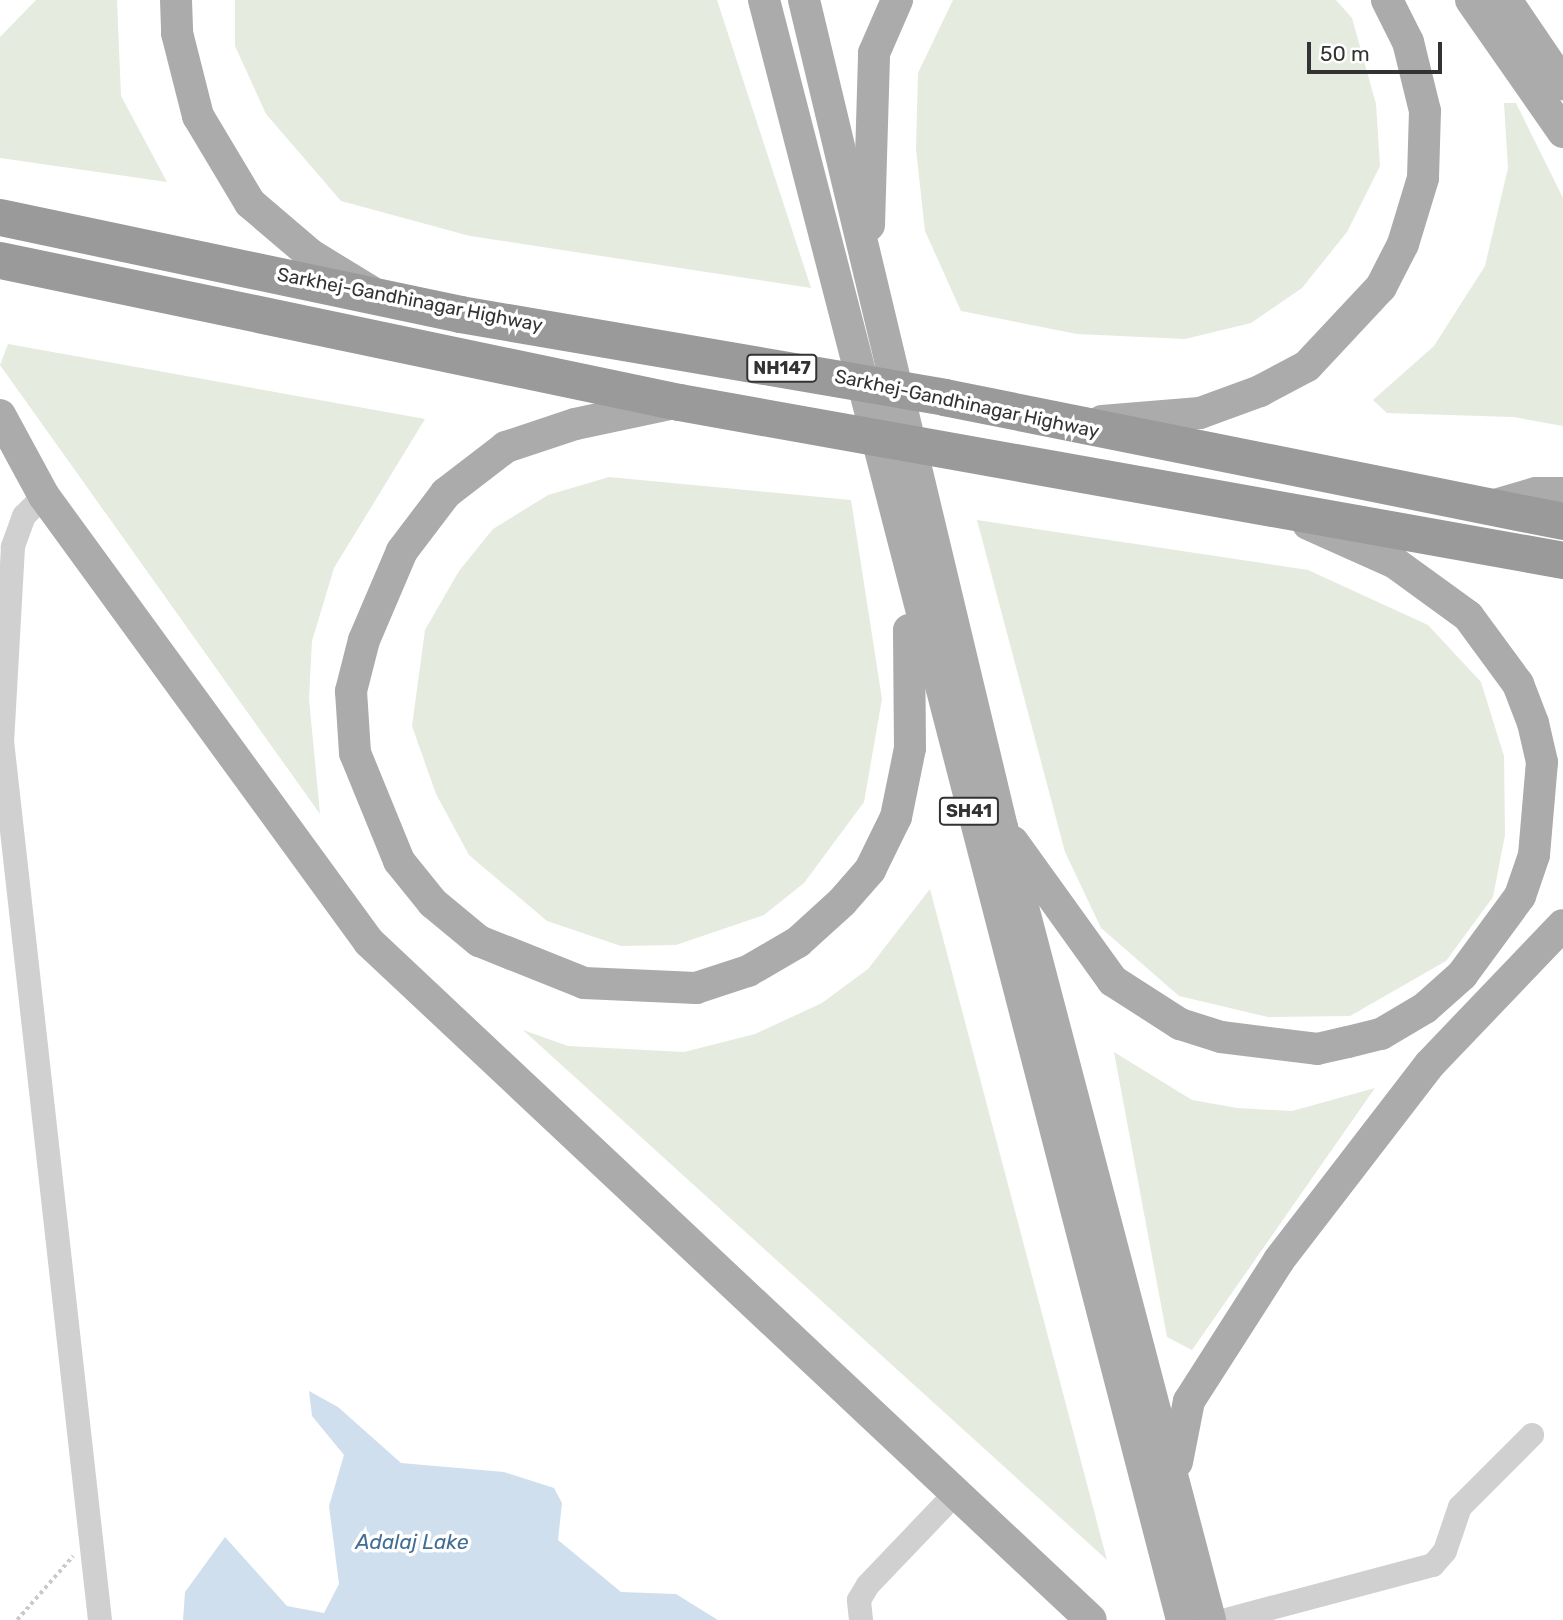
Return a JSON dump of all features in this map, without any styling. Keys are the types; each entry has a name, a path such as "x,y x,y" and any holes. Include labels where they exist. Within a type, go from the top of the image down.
{"highway":[{"name":"Sarkhej-Gandhinagar Highway","path":"0,217 373,293 460,314 944,397 1055,423 1563,521"},
{"path":"0,260 679,402 1563,560"}],"main road":[{"path":"176,0 177,33 198,116 250,202 311,255 373,293"},
{"name":"SH41","path":"764,0 908,579 1182,1620"},
{"name":"SH41","path":"804,0 1002,827 1181,1501 1210,1620"},
{"path":"868,265 874,53 897,0"},
{"path":"1055,423 1200,413 1307,366 1354,323 1403,244 1423,178 1425,111 1408,42 1387,0"},
{"path":"1471,0 1563,132"},
{"path":"1506,0 1563,84"},
{"path":"679,402 575,424 506,447 446,493 401,551 363,640 351,691 355,753 370,802 399,860 424,893 480,941 584,983 650,990 696,988 748,971 798,943 870,870 896,817 910,748 908,579"},
{"path":"0,415 44,496 369,942 954,1495 1091,1620"},
{"path":"1491,506 1536,493 1563,493"},
{"path":"1002,827 1090,955 1133,997 1180,1024 1256,1043 1317,1049 1381,1034 1425,1008 1462,975 1520,896 1534,855 1542,762 1518,684 1498,652 1442,593 1395,563 1276,510"},
{"path":"1181,1501 1175,1447 1189,1401 1217,1352 1430,1064 1563,925"}],"street":[{"path":"44,496 16,530 6,568 1,741 100,1620"},
{"path":"1226,1620 1433,1565 1445,1551 1460,1507 1532,1435"},
{"path":"861,1620 859,1600 868,1585 954,1495"}],"path":[{"path":"17,1620 90,1536"}],"shaded area":[{"path":"36,0 117,0 121,96 167,182 0,158 0,37"},
{"path":"235,0 717,0 811,288 470,236 341,201 266,114 235,46"},
{"path":"953,0 1336,0 1352,18 1376,104 1380,166 1347,232 1302,288 1251,323 1185,339 1077,334 961,311 925,231 916,149 918,73"},
{"path":"1504,103 1516,103 1563,198 1563,426 1513,417 1387,413 1373,400 1434,346 1485,266 1508,168"},
{"path":"8,344 425,419 334,568 312,641 309,699 320,814 0,365"},
{"path":"609,477 851,500 882,699 864,802 804,883 764,915 676,945 621,946 547,921 469,855 436,794 412,726 425,630 459,571 493,529 548,495"},
{"path":"977,520 1308,570 1428,625 1481,682 1504,756 1505,835 1493,897 1446,961 1350,1016 1268,1017 1179,996 1101,928 1065,852"},
{"path":"930,889 1107,1560 523,1030 568,1046 684,1052 755,1034 822,1003 868,969"},
{"path":"1114,1052 1192,1100 1237,1108 1292,1111 1375,1088 1192,1350 1167,1337"}],"water":[{"name":"Adalaj Lake","path":"309,1391 338,1407 401,1463 504,1472 554,1488 562,1503 558,1540 621,1592 676,1594 718,1620 183,1620 185,1592 225,1537 287,1606 324,1613 339,1584 329,1506 344,1455 312,1416"}]}
